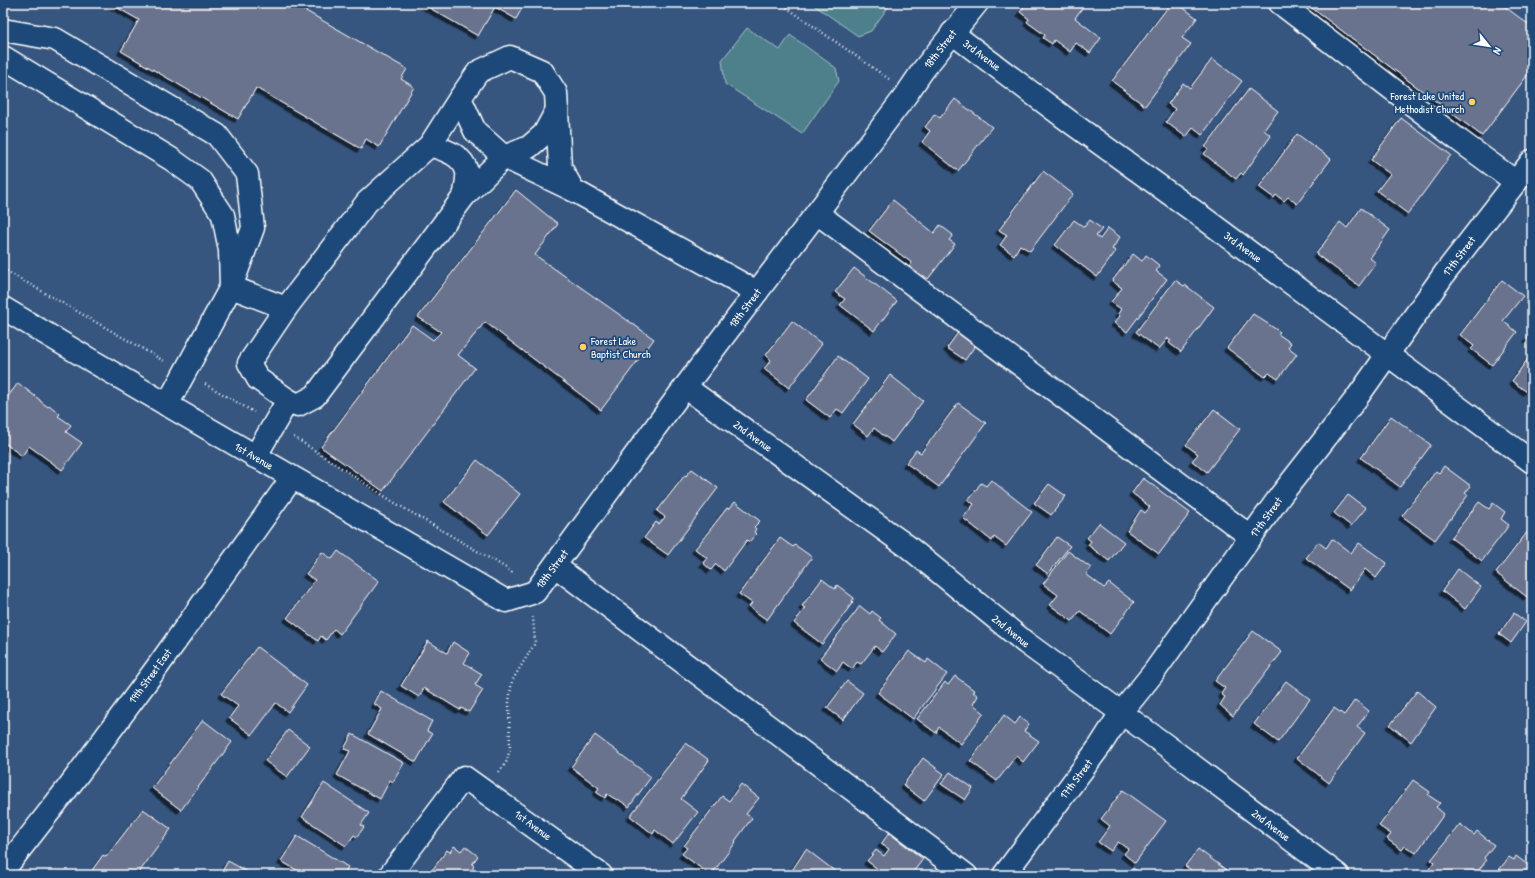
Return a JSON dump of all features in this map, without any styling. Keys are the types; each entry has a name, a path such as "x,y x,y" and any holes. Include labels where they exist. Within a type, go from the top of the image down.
{"street":[{"name":"18th Street","path":"506,601 535,592 685,387 952,33 977,3"},
{"path":"1280,3 1516,182"},
{"path":"3,30 55,39 217,135 247,174 253,228 231,287 167,405"},
{"name":"3rd Avenue","path":"952,33 1073,124 1388,353 1532,462"},
{"path":"3,57 171,159 200,180 223,214 230,250 231,287"},
{"path":"557,110 544,134 529,147 504,157 465,195 315,396 298,405 288,400 258,379 249,363 286,308 367,202 430,145 478,72 510,57 542,71 556,93 557,110 560,167 572,190"},
{"path":"460,98 475,131 504,157 572,190 757,292"},
{"path":"430,145 447,151 461,159 467,173 465,195"},
{"name":"17th Street","path":"1004,875 1100,746 1121,714 1154,672 1286,489 1356,399 1446,273 1532,161"},
{"path":"817,213 1251,537"},
{"path":"231,287 286,308"},
{"name":"1st Avenue","path":"4,311 255,457 377,525 506,601"},
{"name":"2nd Avenue","path":"685,387 907,546 1026,643 1121,714 1175,752 1338,875"},
{"path":"255,457 288,400"},
{"name":"19th Street East","path":"3,871 85,765 292,478"},
{"path":"554,566 966,875"},
{"name":"1st Avenue","path":"390,875 464,777 601,875"}],"path":[{"path":"780,3 893,82"}],"green space":[{"path":"811,3 891,3 871,31 858,36"},
{"path":"747,28 780,50 790,35 836,68 839,81 802,134 725,84 722,60"}],"building":[{"path":"109,3 302,3 299,7 407,69 401,79 414,87 379,147 366,139 361,149 256,88 238,119 121,51 139,20"},
{"path":"421,3 525,3 516,19 495,7 478,36"},
{"path":"1027,3 1083,3 1085,4 1075,18 1101,38 1090,53 1076,43 1070,52 1054,40 1052,44 1043,38 1045,35 1027,22 1029,19 1020,12"},
{"path":"1171,3 1177,3 1197,18 1182,38 1191,44 1145,106 1112,81"},
{"name":"Forest Lake United Methodist Church","path":"1305,3 1500,3 1532,27 1532,69 1482,136"},
{"path":"1212,59 1242,81 1202,135 1193,128 1186,137 1166,122 1175,109 1168,104 1183,83 1190,88"},
{"path":"1249,89 1278,111 1264,130 1271,136 1243,175 1241,173 1236,179 1204,154 1208,149 1205,147"},
{"path":"955,99 992,127 958,171 922,142 930,131 925,127 935,114 940,118"},
{"path":"1401,118 1451,155 1408,214 1377,191 1390,174 1371,160"},
{"path":"1297,134 1331,159 1297,204 1288,197 1284,201 1276,195 1274,198 1259,187"},
{"path":"1043,171 1073,194 1030,251 1020,245 1014,255 1000,245 1007,235 999,230"},
{"name":"Forest Lake Baptist Church","path":"516,190 558,224 535,255 654,339 601,410 485,322 458,355 475,368 383,491 321,447 412,325 433,340 441,332 418,317"},
{"path":"893,200 934,233 940,225 953,235 949,240 955,244 928,279 923,275 918,280 906,271 912,263 869,231"},
{"path":"1361,208 1390,230 1370,258 1376,263 1359,286 1316,254 1340,222 1347,228"},
{"path":"1074,220 1084,227 1090,220 1102,229 1096,236 1100,239 1108,228 1120,237 1112,249 1116,251 1097,277 1055,245"},
{"path":"1133,254 1142,261 1146,255 1160,266 1156,271 1167,279 1127,332 1114,323 1120,316 1118,314 1121,309 1111,302 1122,288 1112,281"},
{"path":"854,268 897,301 874,331 840,305 845,299 835,292"},
{"path":"1175,280 1184,286 1185,285 1214,307 1181,352 1169,343 1171,340 1168,338 1159,349 1136,332"},
{"path":"1502,280 1523,296 1503,321 1517,332 1492,365 1471,349 1474,346 1460,335"},
{"path":"1253,314 1280,332 1278,334 1291,343 1288,347 1297,354 1278,379 1269,373 1265,377 1227,348"},
{"path":"792,321 822,344 789,388 764,369 771,360 766,355"},
{"path":"959,331 977,343 965,360 947,348"},
{"path":"1532,332 1532,342 1527,339"},
{"path":"1532,353 1532,392 1528,389 1527,392 1512,381"},
{"path":"838,356 868,379 843,413 837,409 830,418 806,400"},
{"path":"890,375 923,401 892,442 874,428 868,436 853,424"},
{"path":"18,383 48,407 49,405 60,414 58,416 71,425 66,432 82,443 62,470 29,446 22,456 3,442 3,403"},
{"path":"958,403 986,423 939,487 906,463 916,450 921,453"},
{"path":"1214,409 1240,429 1207,472 1192,461 1198,454 1186,445"},
{"path":"1391,416 1431,445 1400,487 1361,458"},
{"path":"477,460 520,494 488,535 444,502"},
{"path":"1444,466 1471,486 1465,493 1468,495 1435,540 1402,516 1436,471 1439,473"},
{"path":"692,469 718,488 668,555 644,538 656,522 659,524 665,517 657,511 685,475 686,476"},
{"path":"1143,478 1190,513 1159,554 1127,531 1141,510 1145,513 1150,507 1132,493"},
{"path":"991,480 1032,512 1006,546 994,537 992,541 963,518 974,504 968,500 981,483 986,486"},
{"path":"1049,484 1066,496 1051,515 1034,503"},
{"path":"1348,495 1366,508 1351,526 1334,513"},
{"path":"735,502 760,521 754,527 756,529 754,532 756,534 749,542 747,540 724,571 716,564 711,570 703,563 707,558 695,549 727,508 729,509"},
{"path":"1479,502 1489,509 1493,503 1505,512 1501,519 1509,525 1482,561 1451,538"},
{"path":"1099,523 1124,542 1109,561 1088,545 1091,541 1087,538"},
{"path":"1528,531 1532,533 1532,591 1527,597 1496,573"},
{"path":"1057,537 1070,546 1048,574 1036,565"},
{"path":"780,538 793,547 795,545 812,557 767,620 749,607 752,603 739,594"},
{"path":"1332,539 1351,553 1359,543 1387,563 1376,578 1365,569 1350,590 1306,558 1318,542 1326,548"},
{"path":"338,551 379,581 340,634 334,629 326,640 321,636 318,641 287,618 315,580 306,574 322,552 332,559"},
{"path":"1068,551 1091,568 1086,574 1104,588 1109,583 1134,602 1110,634 1080,611 1072,621 1050,605 1058,595 1043,584"},
{"path":"1458,569 1481,587 1465,609 1442,591"},
{"path":"822,579 835,589 837,585 854,598 852,601 853,602 822,644 794,623 805,608 802,606"},
{"path":"860,606 870,614 872,611 881,618 879,620 896,634 882,652 875,646 861,664 857,662 852,669 843,662 837,671 820,658"},
{"path":"1514,613 1526,622 1511,643 1499,634"},
{"path":"1253,631 1282,652 1233,716 1220,705 1225,697 1221,694 1225,688 1215,681"},
{"path":"428,641 447,653 453,642 470,653 464,663 482,674 475,685 483,690 469,712 461,708 460,710 424,688 419,697 401,686"},
{"path":"257,647 307,685 288,712 276,703 252,735 229,718 238,706 221,694"},
{"path":"909,651 926,663 928,659 947,674 913,719 878,693"},
{"path":"955,676 975,691 973,692 978,696 973,704 984,713 961,744 939,727 936,733 917,719 945,682 948,685"},
{"path":"847,681 863,693 843,720 827,708"},
{"path":"1286,681 1310,699 1278,742 1254,724"},
{"path":"381,691 432,721 427,731 432,734 416,762 368,734 382,709 374,704"},
{"path":"1417,691 1436,707 1411,742 1390,725"},
{"path":"1355,700 1369,711 1357,727 1365,733 1329,783 1297,758 1334,708 1344,715"},
{"path":"1004,715 1015,724 1020,717 1029,724 1024,731 1039,741 1023,762 1016,756 997,781 970,761"},
{"path":"203,720 232,742 181,810 152,788"},
{"path":"288,730 310,746 287,777 265,761"},
{"path":"352,734 404,763 393,782 390,780 380,799 337,775 350,751 344,749"},
{"path":"595,735 651,777 629,807 618,799 617,800 607,794 605,798 596,792 599,788 571,767"},
{"path":"686,743 709,760 681,799 698,812 673,844 655,830 653,834 630,816"},
{"path":"923,758 944,774 924,801 903,785"},
{"path":"950,772 973,788 965,800 941,784"},
{"path":"1413,780 1430,792 1428,795 1440,803 1436,807 1444,814 1416,853 1405,846 1402,850 1387,839 1391,834 1379,826"},
{"path":"324,783 369,813 361,825 364,827 357,837 354,835 346,846 302,817"},
{"path":"741,784 759,798 746,814 752,818 735,841 736,842 710,875 682,854 687,848 684,846 722,796 729,801"},
{"path":"1123,790 1166,821 1135,863 1124,854 1128,849 1118,842 1111,851 1098,842 1110,826 1101,819"},
{"path":"143,809 171,829 137,875 92,875 90,873 103,855 106,857"},
{"path":"1460,824 1474,835 1477,831 1494,845 1484,858 1486,861 1477,872 1474,870 1469,875 1436,875 1429,869 1434,862 1431,860"},
{"path":"889,833 923,859 911,875 880,875 882,872 867,861 876,850 884,856 889,849 881,844"},
{"path":"297,836 348,867 343,875 305,875 281,861"},
{"path":"454,846 461,851 465,846 478,856 472,864 474,866 472,870 478,875 439,875 432,870 447,850 450,852"},
{"path":"806,849 840,875 789,875"},
{"path":"1198,849 1233,875 1187,875 1191,870 1185,866"},
{"path":"1516,856 1532,868 1528,873 1531,875 1495,875 1509,857 1514,860"},
{"path":"228,861 253,875 220,875"},
{"path":"1133,868 1142,875 1129,875"}],"place":[{"name":"Forest Lake United Methodist Church","path":"1472,102"},
{"name":"Forest Lake Baptist Church","path":"583,347"}]}
